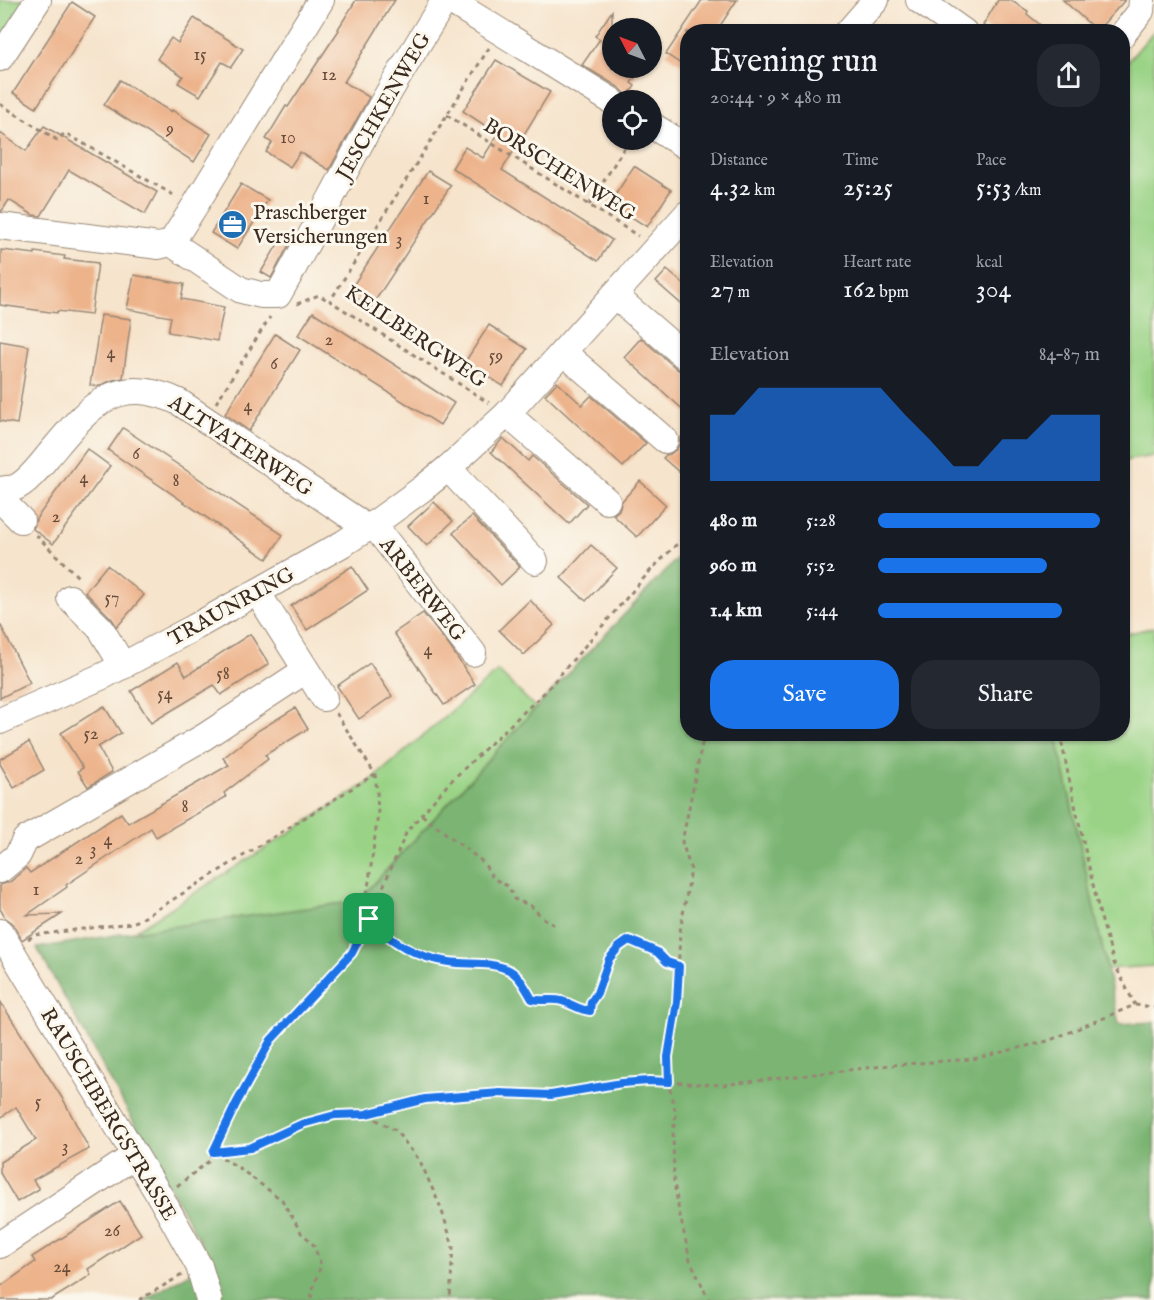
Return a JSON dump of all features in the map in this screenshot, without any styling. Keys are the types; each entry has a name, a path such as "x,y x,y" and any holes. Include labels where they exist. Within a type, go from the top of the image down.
{"street":[{"path":"0,58 38,0"},
{"path":"0,226 159,246 171,243 321,0"},
{"path":"447,0 602,95"},
{"name":"JESCHKENWEG","path":"171,243 241,290 261,296 278,295 372,121 410,56 447,0"},
{"path":"855,24 876,0"},
{"path":"919,0 953,24"},
{"path":"1130,25 1141,11 1142,0"},
{"path":"662,132 680,143"},
{"name":"TRAUNRING","path":"2,715 123,666 368,528 448,468 507,414 614,295 676,234"},
{"path":"614,295 680,352"},
{"path":"563,352 665,440"},
{"name":"ALTVATERWEG","path":"0,490 16,487 36,471 94,405 111,396 139,391 154,393 179,402 368,528"},
{"path":"507,414 607,501"},
{"path":"448,468 535,561"},
{"path":"0,490 3,502 21,520"},
{"name":"ARBERWEG","path":"368,528 473,653"},
{"path":"257,592 324,698"},
{"path":"70,598 101,629 123,666"},
{"path":"0,870 18,855 25,840 204,737 306,670"},
{"name":"RAUSCHBERGSTRASSE","path":"3,945 161,1198 199,1266 210,1300"},
{"path":"0,1245 134,1156"}],"path":[{"name":"KEILBERGWEG","path":"499,31 330,302 507,414"},
{"path":"0,104 57,140 65,133 194,207"},
{"name":"BORSCHENWEG","path":"447,115 589,205 676,234"},
{"path":"589,205 623,150"},
{"path":"294,306 319,295 330,302"},
{"path":"205,419 270,316 278,313"},
{"path":"21,520 83,581 70,598"},
{"path":"161,1198 209,1161 236,1104 271,1040 352,953 375,906 406,831 450,782 545,693 650,571 680,541"},
{"path":"324,698 375,774 378,814 366,903 375,906"},
{"path":"703,741 682,842 691,870 680,931 677,1002 668,1057 669,1082 676,1114 673,1131 674,1182 690,1260 709,1300"},
{"path":"1061,741 1099,911 1114,963 1135,1005"},
{"path":"3,945 35,935 140,920 375,774"},
{"path":"421,815 483,862 493,878 509,887 514,899 531,906 554,925"},
{"path":"369,919 382,933 420,956 449,962 490,964 510,971 520,980 532,999 560,1000 581,1010 590,1011 591,1002 597,993 609,959 619,947 629,940 657,952 667,962 679,966"},
{"path":"213,1152 250,1148 302,1124 335,1115 366,1114 425,1099 500,1093 551,1095 622,1083 649,1081 722,1085 891,1065 973,1059 1048,1041 1135,1005 1154,1007"},
{"path":"366,1114 395,1130 420,1161 441,1208 453,1246 450,1300"},
{"path":"213,1152 282,1200 302,1234 311,1241 321,1265 311,1300"},
{"path":"139,1300 199,1266"}],"green space":[{"path":"0,0 27,0 0,41"},
{"path":"1154,31 1154,456 1130,460 1130,59"},
{"path":"680,555 680,741 1058,741 1119,1024 1154,1022 1154,1300 144,1300 199,1268 208,1256 37,948 133,932 358,901"},
{"path":"1154,627 1154,966 1107,969 1058,741 1130,741 1130,633"},
{"path":"498,671 536,708 358,901 133,932 368,783"}],"building":[{"path":"356,0 395,0 344,82 369,97 329,170 300,152 290,167 266,152 272,143 266,139 339,30"},
{"path":"702,0 737,0 721,24 686,24"},
{"path":"998,0 1010,0 1028,11 1027,14 1039,24 984,24"},
{"path":"1063,0 1125,0 1103,24 1089,24"},
{"path":"72,2 95,17 36,108 13,93"},
{"path":"194,18 243,49 231,67 222,62 200,96 178,83 183,76 157,59 171,38 178,43"},
{"path":"602,26 602,77 582,65 600,39 595,36"},
{"path":"680,33 680,63 666,54"},
{"path":"496,60 550,92 502,170 612,240 598,261 452,168 465,147 483,158 498,134 463,111"},
{"path":"603,78 634,78 631,83 635,86 632,90 620,88"},
{"path":"120,80 211,134 194,162 104,105"},
{"path":"44,126 157,192 145,214 69,170 41,216 33,215 9,200 0,211 0,133 26,151"},
{"path":"634,166 671,190 647,227 610,203"},
{"path":"428,171 451,185 371,307 348,293"},
{"path":"241,184 268,200 237,249 211,233"},
{"path":"284,234 292,239 271,278 261,272"},
{"path":"1,250 65,256 64,259 98,263 91,315 0,305"},
{"path":"667,270 680,281 680,303 656,282"},
{"path":"134,275 184,284 181,299 224,307 217,341 168,332 171,317 127,309"},
{"path":"313,312 454,403 440,425 298,335"},
{"path":"101,315 131,319 123,378 98,386 90,385"},
{"path":"489,325 527,349 503,386 465,362"},
{"path":"275,334 300,350 249,431 225,414"},
{"path":"641,338 680,371 680,407 624,357"},
{"path":"0,341 29,346 17,424 0,421"},
{"path":"557,382 582,405 591,396 646,443 623,467 545,395"},
{"path":"123,428 283,535 267,559 108,450"},
{"path":"503,438 528,461 532,456 587,504 569,524 491,452"},
{"path":"680,443 680,473 663,458 677,449"},
{"path":"87,449 110,466 53,544 33,529 36,519"},
{"path":"640,481 666,505 637,537 613,515"},
{"path":"434,502 453,521 427,546 408,526"},
{"path":"472,516 520,567 501,585 453,533"},
{"path":"591,545 617,568 586,601 561,578"},
{"path":"107,565 144,595 117,627 85,592"},
{"path":"352,566 368,590 307,630 291,606"},
{"path":"530,600 554,625 524,655 499,630"},
{"path":"423,613 475,684 444,705 394,633"},
{"path":"0,624 30,683 0,698"},
{"path":"250,634 269,664 221,695 214,685 151,723 131,691 178,662 186,676"},
{"path":"370,663 392,696 359,719 337,686"},
{"path":"104,706 121,733 98,747 112,772 88,787 78,771 83,768 61,733"},
{"path":"295,708 308,729 265,755 268,759 224,793 226,797 156,837 151,828 66,885 67,887 27,915 62,914 22,940 13,924 6,919 0,909 0,885 10,882 26,868 30,873 121,813 128,823 229,765 223,758 259,730"},
{"path":"29,742 44,770 14,788 0,764 0,759"},
{"path":"0,1001 64,1101 89,1149 33,1180 39,1189 17,1202 0,1173 0,1162 36,1140 16,1107 0,1118"},
{"path":"120,1201 141,1234 88,1269 91,1275 51,1300 0,1300 0,1287 35,1262 32,1257"}],"place":[{"name":"Praschberger Versicherungen","path":"232,224"}],"route":[{"path":"369,919 382,933 420,956 449,962 490,964 510,971 520,980 532,999 560,1000 581,1010 590,1011 591,1002 597,993 609,959 619,947 629,940 634,940 657,952 667,962 679,966 677,1002 668,1057 669,1082 622,1083 551,1095 500,1093 425,1099 366,1114 335,1115 302,1124 250,1148 213,1152 271,1040 352,953 369,919"}]}
